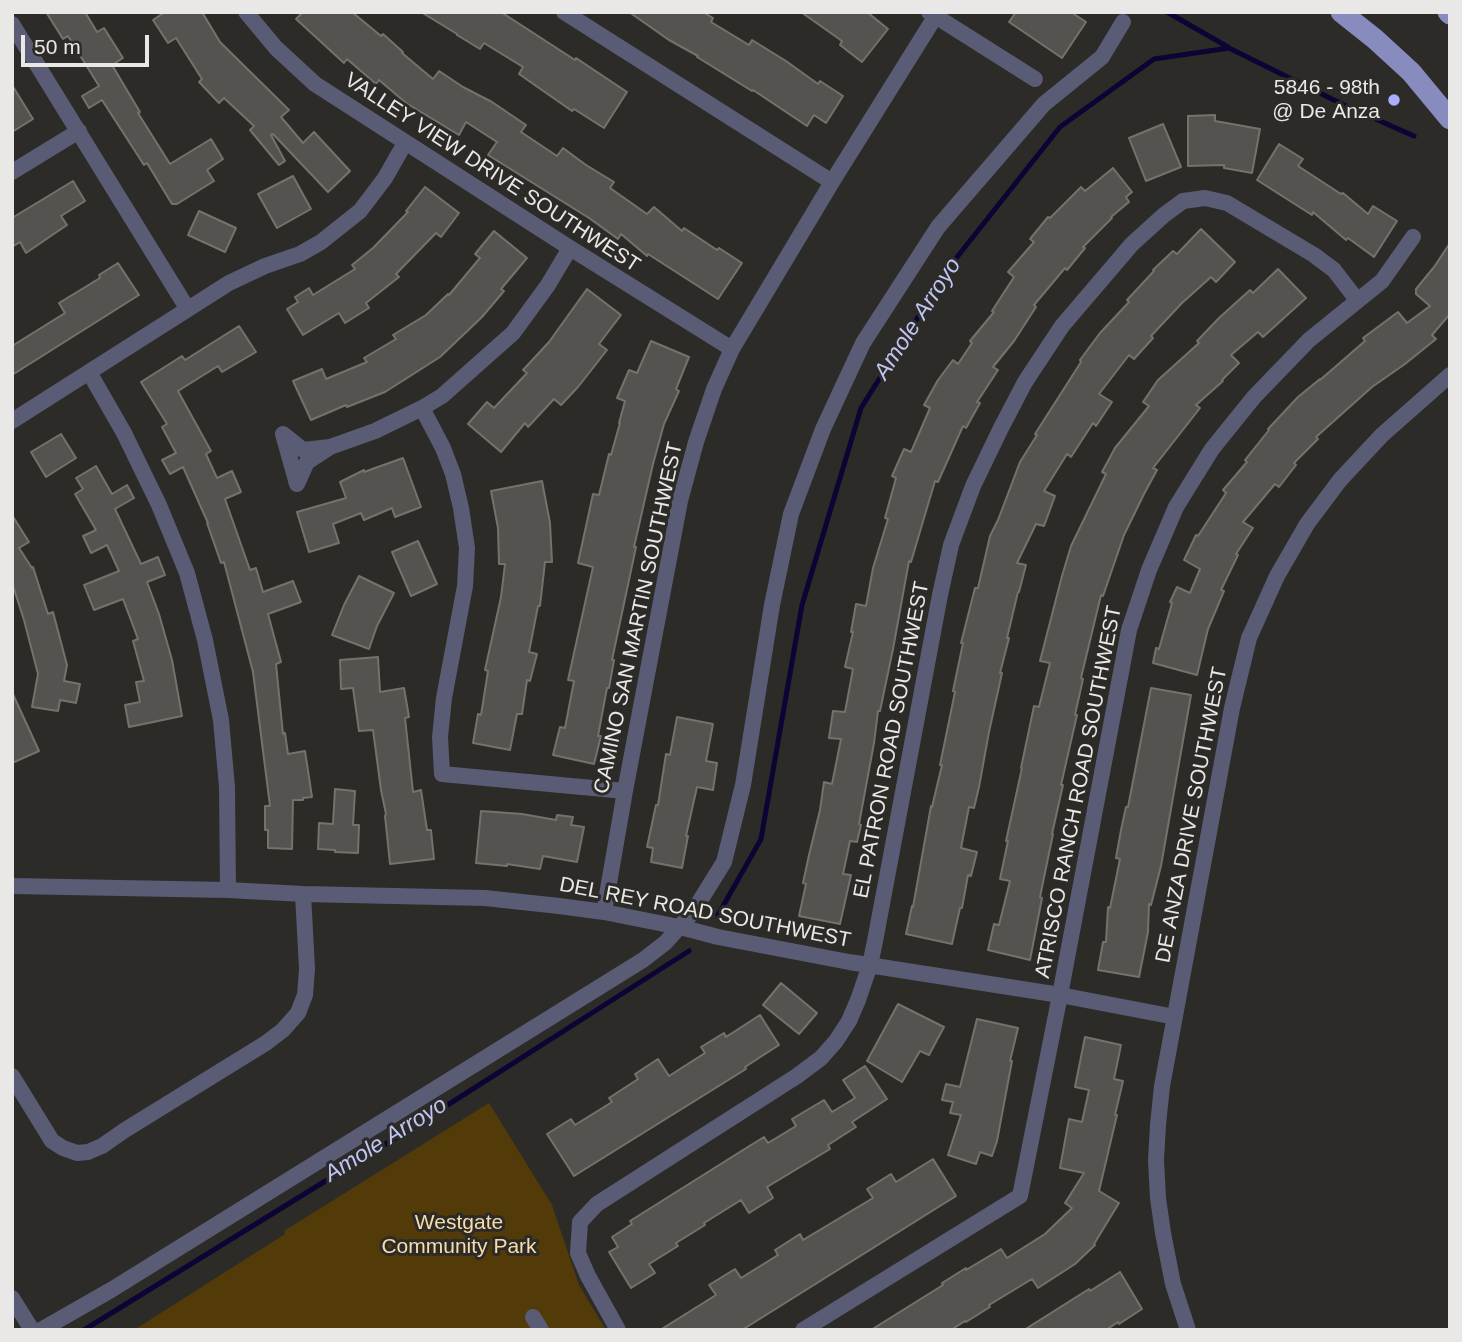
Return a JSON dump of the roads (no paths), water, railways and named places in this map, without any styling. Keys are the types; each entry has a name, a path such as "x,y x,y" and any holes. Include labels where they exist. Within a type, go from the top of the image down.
{"main road":[{"path":"1341,12 1411,72 1450,119"}],"street":[{"name":"VALLEY VIEW DRIVE SOUTHWEST","path":"246,12 276,48 315,84 732,349"},
{"path":"564,12 832,182"},
{"path":"932,14 1035,79"},
{"name":"CAMINO SAN MARTIN SOUTHWEST","path":"604,912 680,501 695,442 714,389 732,349 932,14"},
{"path":"41,1330 111,1290 643,960 682,927 724,862 743,785 772,605 791,514 823,429 863,343 938,227 1044,104 1101,57 1124,22"},
{"path":"12,24 187,308"},
{"path":"12,172 79,131"},
{"path":"12,421 229,283 265,266 300,254 321,242 360,211 386,177 405,143"},
{"name":"EL PATRON ROAD SOUTHWEST","path":"618,1330 578,1253 580,1222 597,1204 797,1076 821,1058 849,1021 870,965 951,545 973,486 1025,382 1062,326 1132,244 1164,215 1183,201 1205,198 1227,203 1314,255 1334,270 1357,300"},
{"name":"ATRISCO RANCH ROAD SOUTHWEST","path":"803,1330 1020,1196 1129,630 1149,570 1176,507 1212,449 1254,397 1310,340 1382,281 1413,237"},
{"path":"330,447 375,431 442,396 513,333 548,285 570,248"},
{"path":"89,372 124,433 159,505 187,573 205,640 220,720 227,787 228,890"},
{"name":"DE ANZA DRIVE SOUTHWEST","path":"1188,1330 1173,1284 1163,1233 1156,1160 1158,1125 1175,1017 1232,708 1249,638 1277,576 1307,524 1340,480 1382,435 1450,375"},
{"path":"422,408 453,474 467,548 465,586 444,698 440,737 442,774 625,791"},
{"name":"DEL REY ROAD SOUTHWEST","path":"12,886 485,898 604,912 870,965 1060,995 1175,1017"},
{"path":"12,1076 52,1141 77,1153 102,1146 266,1043 283,1030 298,1013 305,995 307,969 303,894"},
{"path":"12,1298 32,1330"}],"waterway":[{"path":"1167,12 1228,47"},
{"name":"Amole Arroyo","path":"718,915 761,839 802,605 861,408 950,266 1060,127 1154,59 1229,48 1346,106 1414,136"},
{"name":"Amole Arroyo","path":"84,1330 421,1122 689,951"}],"place":[{"name":"5846 - 98th @ De Anza","path":"1394,100"}],"park label":[{"name":"Westgate Community Park","path":"459,1235"}]}
